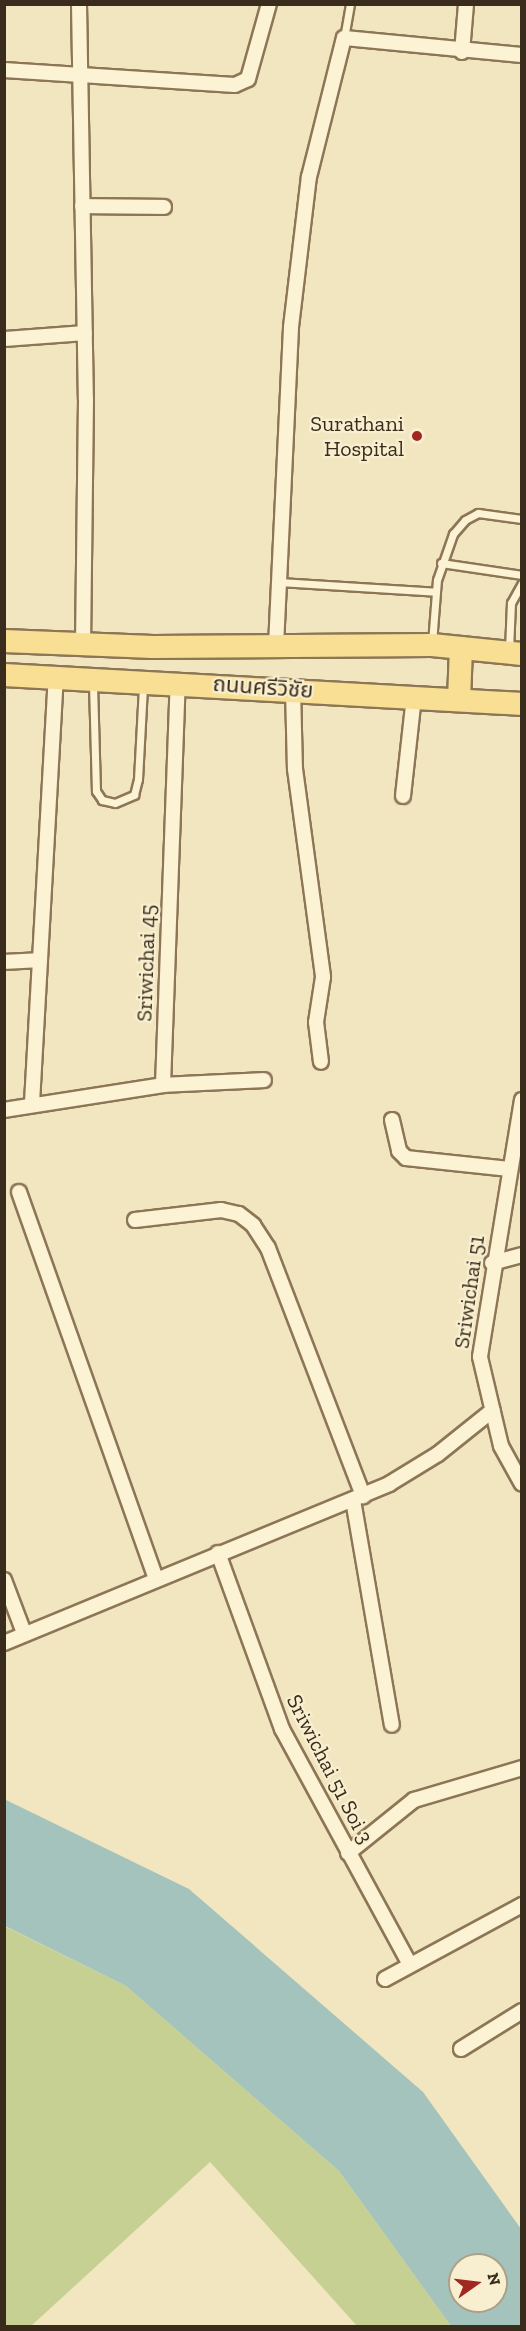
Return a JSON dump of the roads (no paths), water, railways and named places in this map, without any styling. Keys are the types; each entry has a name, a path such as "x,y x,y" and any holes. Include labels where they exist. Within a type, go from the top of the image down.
{"main road":[{"name":"ถนนศรีวิชัย","path":"4,641 82,645 432,645 515,653"},
{"path":"459,700 461,648"},
{"name":"ถนนศรีวิชัย","path":"4,675 178,681 522,704"}],"street":[{"path":"80,4 85,333 82,645"},
{"path":"4,70 235,85 248,79 268,4"},
{"path":"462,52 466,4"},
{"path":"276,646 292,315 309,177 344,38 462,52 522,55"},
{"path":"82,206 164,207"},
{"path":"4,339 85,333"},
{"path":"32,1103 56,676"},
{"name":"Sriwichai 45","path":"163,1085 178,681"},
{"path":"293,689 295,769 323,976 316,1022 321,1062"},
{"path":"403,796 414,697"},
{"path":"4,962 40,960"},
{"path":"4,1110 32,1103 163,1085 264,1080"},
{"name":"Sriwichai 51","path":"522,1100 492,1263 480,1357 501,1446 522,1484"},
{"path":"392,1120 399,1151 406,1158 509,1169"},
{"path":"19,1192 156,1578"},
{"path":"135,1220 221,1210 239,1214 253,1225 268,1248 358,1498 392,1725"},
{"path":"492,1263 522,1255"},
{"path":"4,1643 156,1578 358,1498 421,1465 493,1410"},
{"name":"Sriwichai 51 Soi 3","path":"218,1554 282,1729 409,1963"},
{"path":"4,1580 24,1633"},
{"path":"348,1853 414,1800 522,1768"},
{"path":"385,1979 409,1963 522,1905"},
{"path":"461,2049 522,2011"}],"lane":[{"path":"344,38 350,4"},
{"path":"432,645 436,592 441,563 453,534 465,520 478,513 522,519"},
{"path":"441,563 522,575"},
{"path":"279,582 436,592"},
{"path":"515,653 511,603 522,583"},
{"path":"93,678 96,791 102,800 115,803 134,795 138,779 143,681"}],"water":[{"path":"4,1799 189,1889 423,2092 521,2229 521,2326 451,2326 339,2171 126,1986 5,1926"}],"place":[{"name":"Surathani Hospital","path":"417,436"}]}
